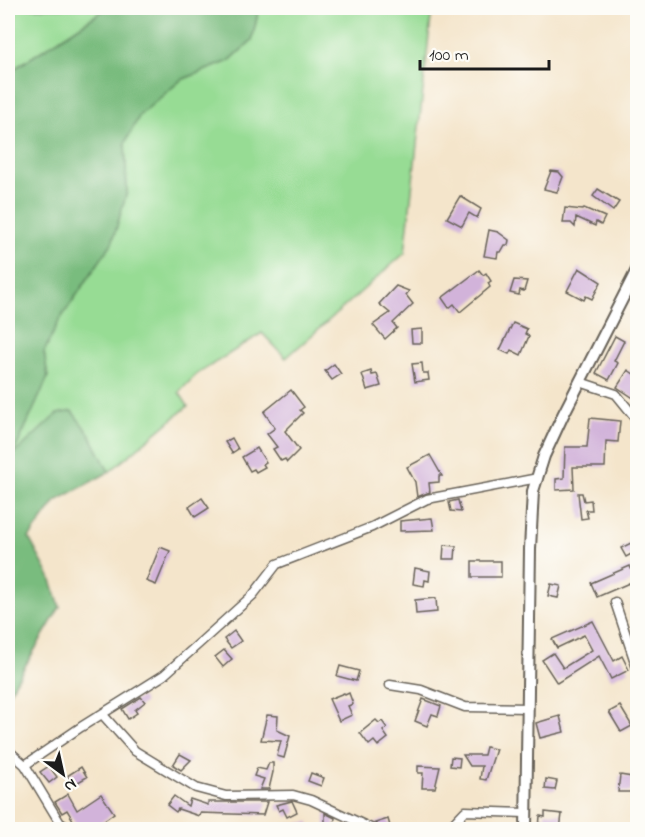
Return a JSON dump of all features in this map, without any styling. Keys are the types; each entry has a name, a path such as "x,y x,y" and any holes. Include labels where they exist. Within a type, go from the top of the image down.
{"street":[{"path":"526,830 530,549 533,491 544,456 638,268"},
{"path":"580,382 616,394 638,421"},
{"path":"25,765 164,675 253,595 277,564 372,527 427,499 538,478"},
{"path":"615,602 638,671"},
{"path":"390,685 421,690 465,707 527,708"},
{"path":"103,715 135,751 196,788 226,796 293,795 311,800 375,830"},
{"path":"8,750 25,765 60,823 70,830"},
{"path":"447,830 465,811 526,813"}],"green space":[{"path":"8,8 107,8 8,73"},
{"path":"107,8 259,8 252,40 229,61 181,80 140,115 125,143 127,192 112,243 59,321 44,352 48,377 13,455 57,414 72,411 90,435 109,472 56,501 29,538 50,577 60,607 8,695 8,73"},
{"path":"259,8 432,8 405,253 286,358 262,333 197,374 179,392 188,406 109,472 90,435 12,457 48,377 44,352 59,321 112,243 127,192 125,143 140,114 181,80 229,61 252,40"}],"building":[{"path":"551,171 559,172 563,177 557,192 544,189"},
{"path":"598,189 619,202 613,211 593,196"},
{"path":"460,196 481,209 477,218 469,213 462,226 447,218"},
{"path":"565,208 583,210 584,208 605,217 601,225 596,222 595,226 576,217 575,227 571,223 563,223"},
{"path":"489,230 498,232 509,240 508,245 498,252 497,258 484,256"},
{"path":"579,268 601,282 592,299 586,296 584,300 567,291"},
{"path":"479,270 483,275 486,273 491,281 488,283 490,287 460,312 454,304 449,308 442,298"},
{"path":"514,280 527,281 524,291 520,290 519,295 510,293"},
{"path":"396,286 409,291 406,295 413,304 393,323 397,328 385,339 373,325 390,313 379,304"},
{"path":"513,323 527,329 525,334 529,336 521,355 511,350 509,354 500,350"},
{"path":"422,329 422,343 412,343 411,330"},
{"path":"615,336 624,341 614,361 618,363 609,380 596,373"},
{"path":"422,363 423,373 428,373 429,380 415,382 412,364"},
{"path":"334,364 341,374 332,380 325,371"},
{"path":"628,370 634,374 638,371 638,395 635,399 617,387"},
{"path":"371,371 372,375 377,374 381,386 367,390 362,374"},
{"path":"291,390 304,407 300,410 303,413 285,431 299,450 287,462 285,459 281,461 273,449 277,447 267,434 275,428 264,412"},
{"path":"590,418 620,421 618,442 606,441 605,467 573,467 574,489 556,490 556,479 564,478 565,447 587,447"},
{"path":"232,438 238,449 232,453 225,442"},
{"path":"257,448 266,462 263,464 265,467 256,472 254,469 250,471 242,457"},
{"path":"430,455 442,476 439,476 439,482 429,483 430,492 417,497 415,482 407,467"},
{"path":"578,493 582,493 584,501 591,500 592,510 586,510 588,518 581,519"},
{"path":"202,498 209,508 195,517 189,507"},
{"path":"458,500 461,512 451,511 449,502"},
{"path":"432,518 434,530 400,531 400,521"},
{"path":"633,542 637,551 626,557 621,548"},
{"path":"444,545 456,546 455,559 443,559"},
{"path":"160,547 170,551 156,585 146,581"},
{"path":"472,561 501,561 501,577 472,577"},
{"path":"630,566 636,580 597,597 591,583"},
{"path":"415,568 430,571 429,581 425,580 424,586 413,584"},
{"path":"551,584 561,586 558,598 548,596"},
{"path":"436,598 437,612 416,614 415,600"},
{"path":"593,621 614,661 622,656 629,670 611,679 599,656 557,683 542,660 553,653 563,668 592,650 584,635 557,648 552,639"},
{"path":"234,631 241,641 231,648 224,639"},
{"path":"224,650 232,659 223,667 215,657"},
{"path":"340,666 359,671 356,681 337,676"},
{"path":"344,693 345,695 349,693 353,704 348,706 352,715 339,721 329,699"},
{"path":"141,697 145,702 135,710 137,713 128,719 122,709"},
{"path":"423,699 441,706 438,716 432,714 427,726 415,721"},
{"path":"620,706 632,726 621,732 609,712"},
{"path":"267,715 278,716 277,730 290,736 284,758 277,756 281,741 261,740"},
{"path":"560,716 564,732 540,738 536,723"},
{"path":"376,720 379,723 382,721 387,728 383,731 388,738 378,746 374,741 369,745 360,733"},
{"path":"486,747 496,749 486,780 480,779 482,766 470,766 463,755 484,755"},
{"path":"180,754 191,760 181,770 173,765"},
{"path":"451,757 460,758 459,767 450,766"},
{"path":"269,763 273,763 273,772 269,789 260,789 264,779 254,776 257,768 266,770"},
{"path":"49,766 57,777 49,783 40,772"},
{"path":"418,766 440,767 435,788 422,788 423,773 418,773"},
{"path":"81,767 87,777 73,785 67,776"},
{"path":"311,773 324,778 321,786 308,781"},
{"path":"620,775 632,777 631,792 618,792"},
{"path":"546,779 557,781 555,790 545,789"},
{"path":"68,794 77,810 101,794 114,813 90,830 79,830 67,810 62,813 55,802"},
{"path":"174,796 188,806 190,799 208,805 208,802 267,802 263,815 200,813 199,816 178,809 176,812 167,805"},
{"path":"292,801 297,812 287,817 283,809 279,811 276,805"},
{"path":"545,812 562,814 560,830 539,828 540,816 545,817"},
{"path":"325,813 335,818 333,830 325,830"},
{"path":"388,819 390,826 381,829 375,823"},
{"path":"309,822 310,830 284,830 284,825"},
{"path":"469,822 494,824 493,830 468,830"},
{"path":"424,823 444,823 441,830 424,830"}]}
